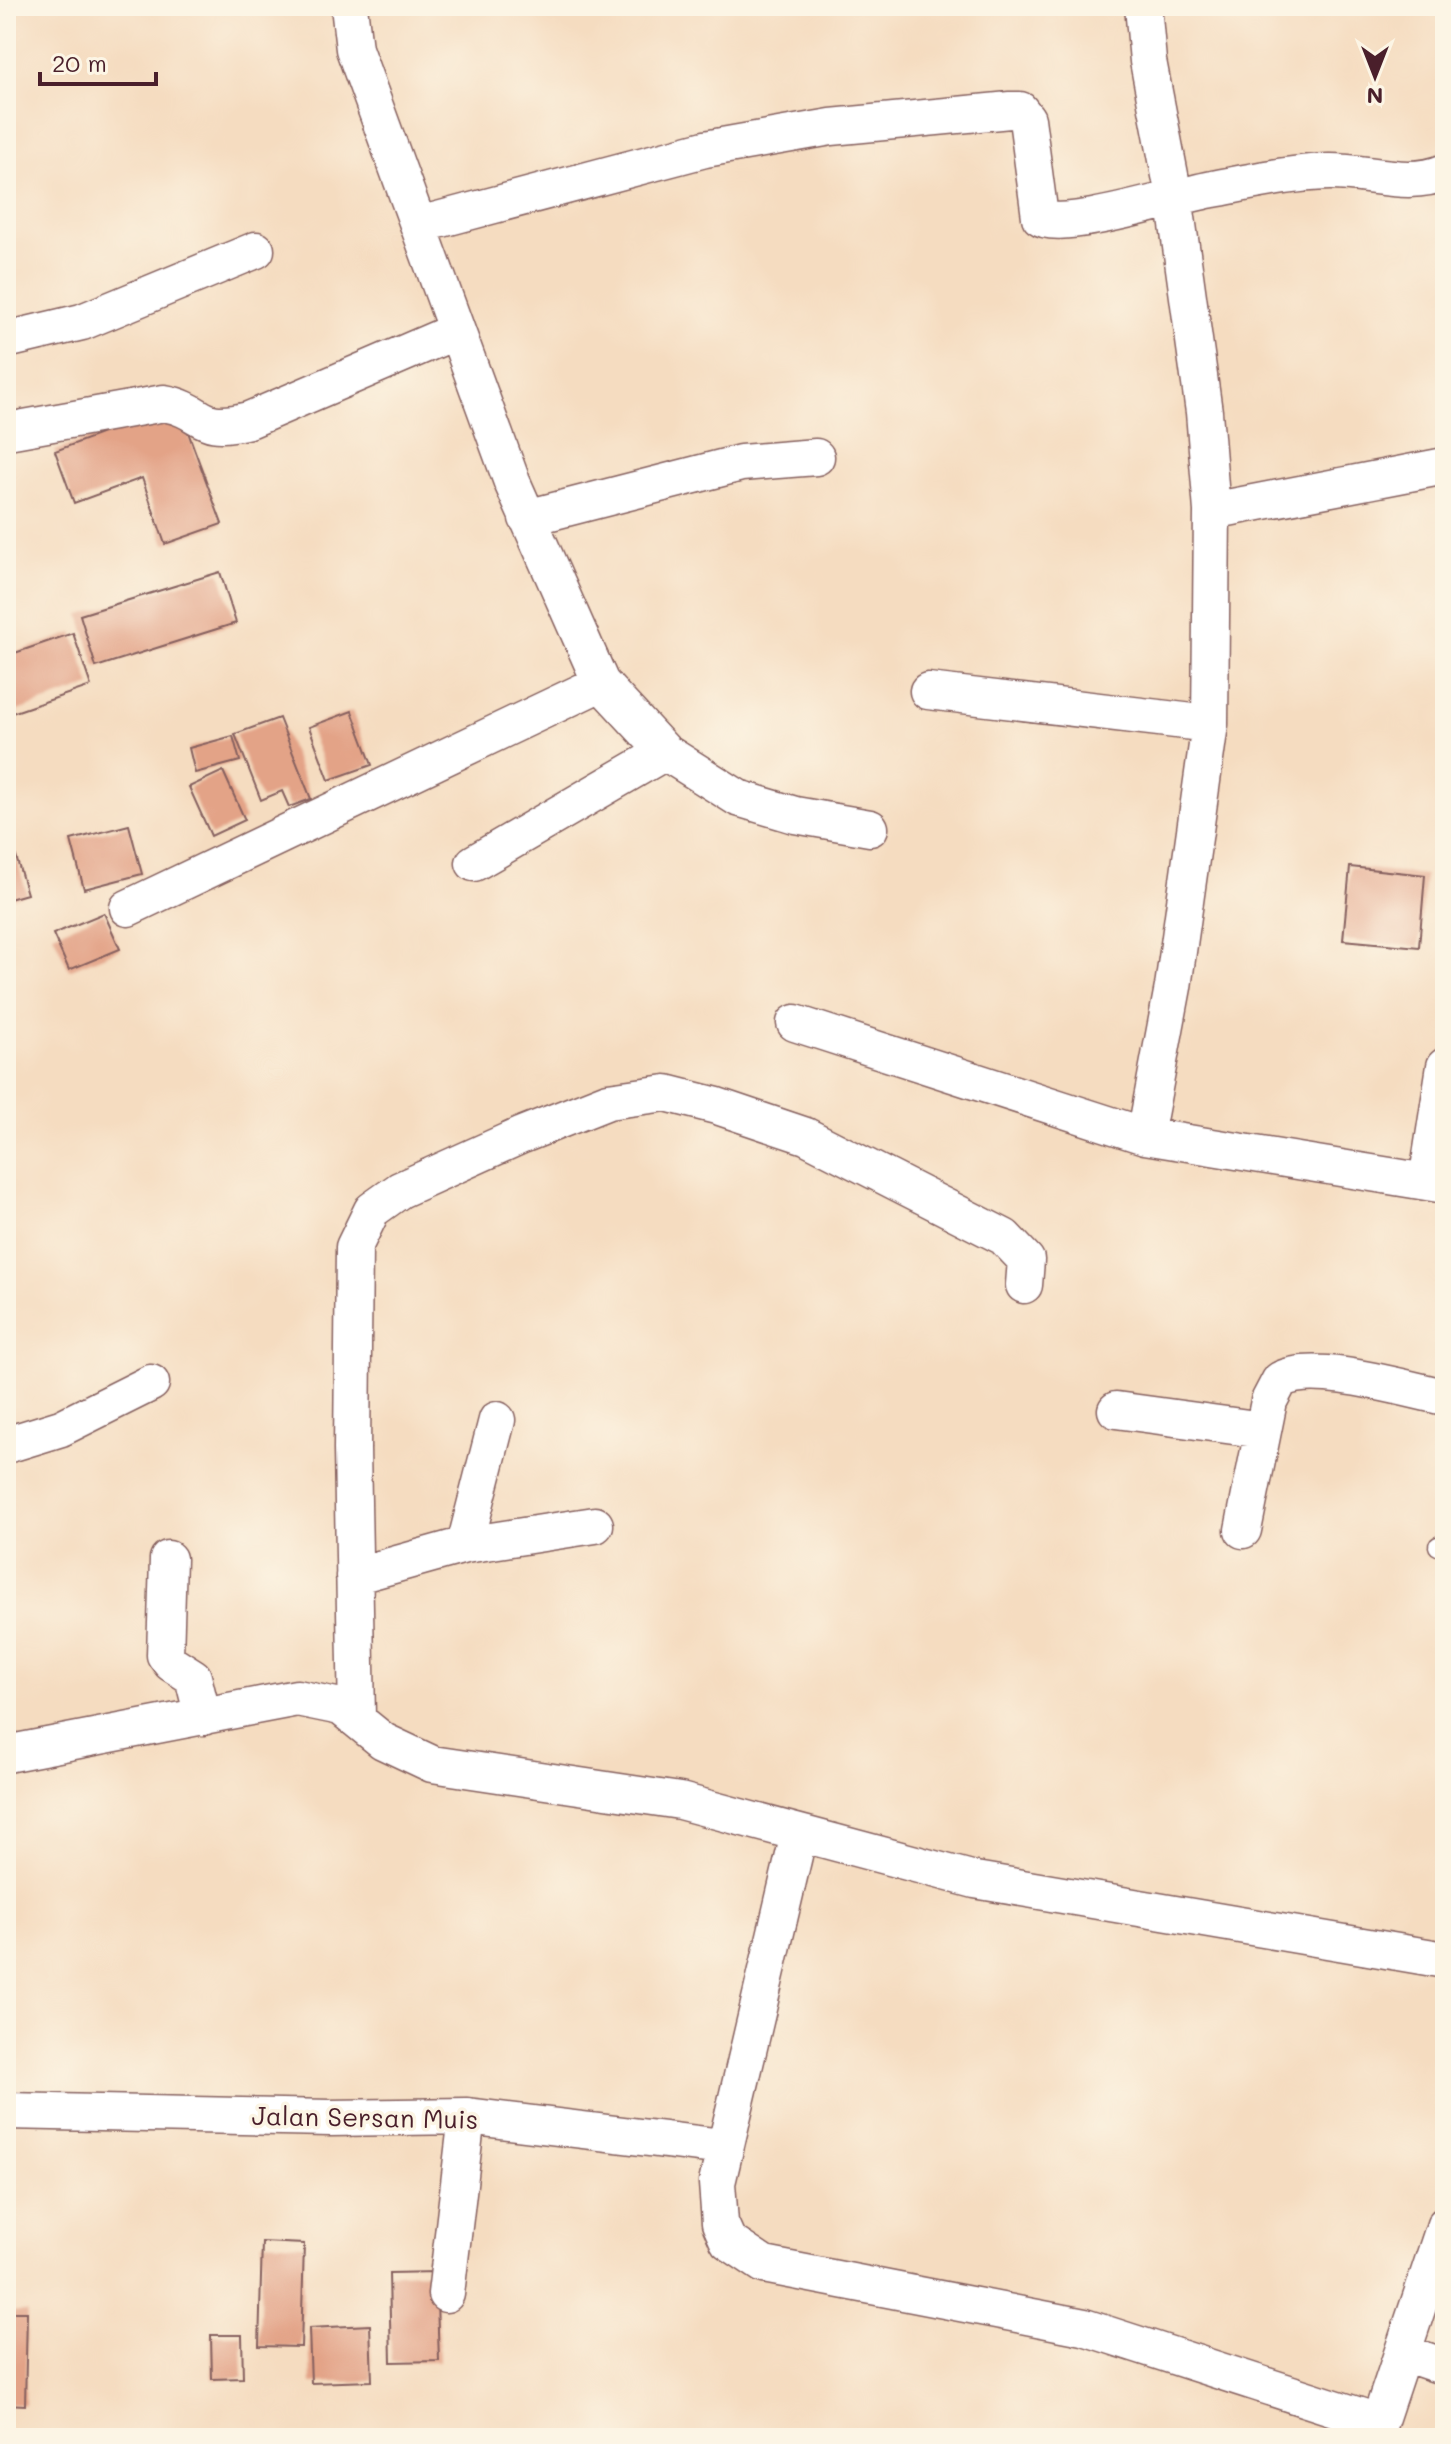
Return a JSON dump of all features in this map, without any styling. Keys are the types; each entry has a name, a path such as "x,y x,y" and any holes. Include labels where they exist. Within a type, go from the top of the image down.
{"street":[{"path":"349,6 354,49 456,331 527,518 601,683 665,752 755,805 870,828"},
{"path":"1143,6 1148,61 1174,196 1204,412 1212,511 1210,724 1173,987 1145,1136"},
{"path":"419,225 705,149 831,127 1010,110 1020,110 1027,119 1040,217 1046,222 1140,207 1174,196 1298,174 1333,172 1420,178 1445,172"},
{"path":"6,340 82,322 256,250"},
{"path":"8,421 164,403 185,407 198,420 220,427 249,420 456,331"},
{"path":"527,518 741,463 816,457"},
{"path":"1212,511 1445,466"},
{"path":"128,908 601,683"},
{"path":"928,691 1210,724"},
{"path":"474,863 665,752"},
{"path":"795,1023 1145,1136 1436,1184 1445,1066"},
{"path":"357,1717 354,1247 372,1210 400,1190 446,1167 608,1101 666,1093 717,1106 806,1136 1004,1237 1026,1260 1024,1285"},
{"path":"1243,1530 1273,1389 1289,1375 1329,1375 1445,1397"},
{"path":"6,1445 61,1428 151,1383"},
{"path":"1116,1410 1263,1430"},
{"path":"465,1545 497,1420"},
{"path":"354,1576 465,1545 595,1525"},
{"path":"168,1559 165,1655 171,1663 193,1677 203,1717"},
{"path":"6,1754 297,1698 318,1700 357,1717 383,1741 432,1764 680,1801 975,1880 1445,1960"},
{"path":"799,1834 723,2147 716,2193 720,2223 728,2241 764,2265 1084,2327 1376,2430 1445,2225"},
{"name":"Jalan Sersan Muis","path":"6,2111 330,2118 467,2116 723,2147"},
{"path":"446,2294 467,2116"},
{"path":"1404,2353 1445,2367"}],"building":[{"path":"178,405 222,524 165,544 142,478 74,503 55,451"},
{"path":"220,572 236,623 96,667 80,615"},
{"path":"73,633 91,686 6,715 6,656"},
{"path":"352,711 372,765 329,780 309,727"},
{"path":"279,718 311,799 289,807 282,791 261,800 235,734"},
{"path":"233,736 240,761 195,773 189,748"},
{"path":"223,771 245,820 211,836 189,787"},
{"path":"129,825 142,874 84,889 71,840"},
{"path":"12,843 27,894 6,900 6,845"},
{"path":"1350,867 1425,875 1419,947 1343,940"},
{"path":"104,913 120,949 69,970 53,934"},
{"path":"262,2242 304,2244 301,2347 259,2346"},
{"path":"436,2272 439,2361 391,2362 389,2273"},
{"path":"6,2312 27,2312 25,2405 6,2404"},
{"path":"370,2325 372,2381 311,2383 309,2328"},
{"path":"211,2335 242,2335 243,2378 212,2379"}]}
